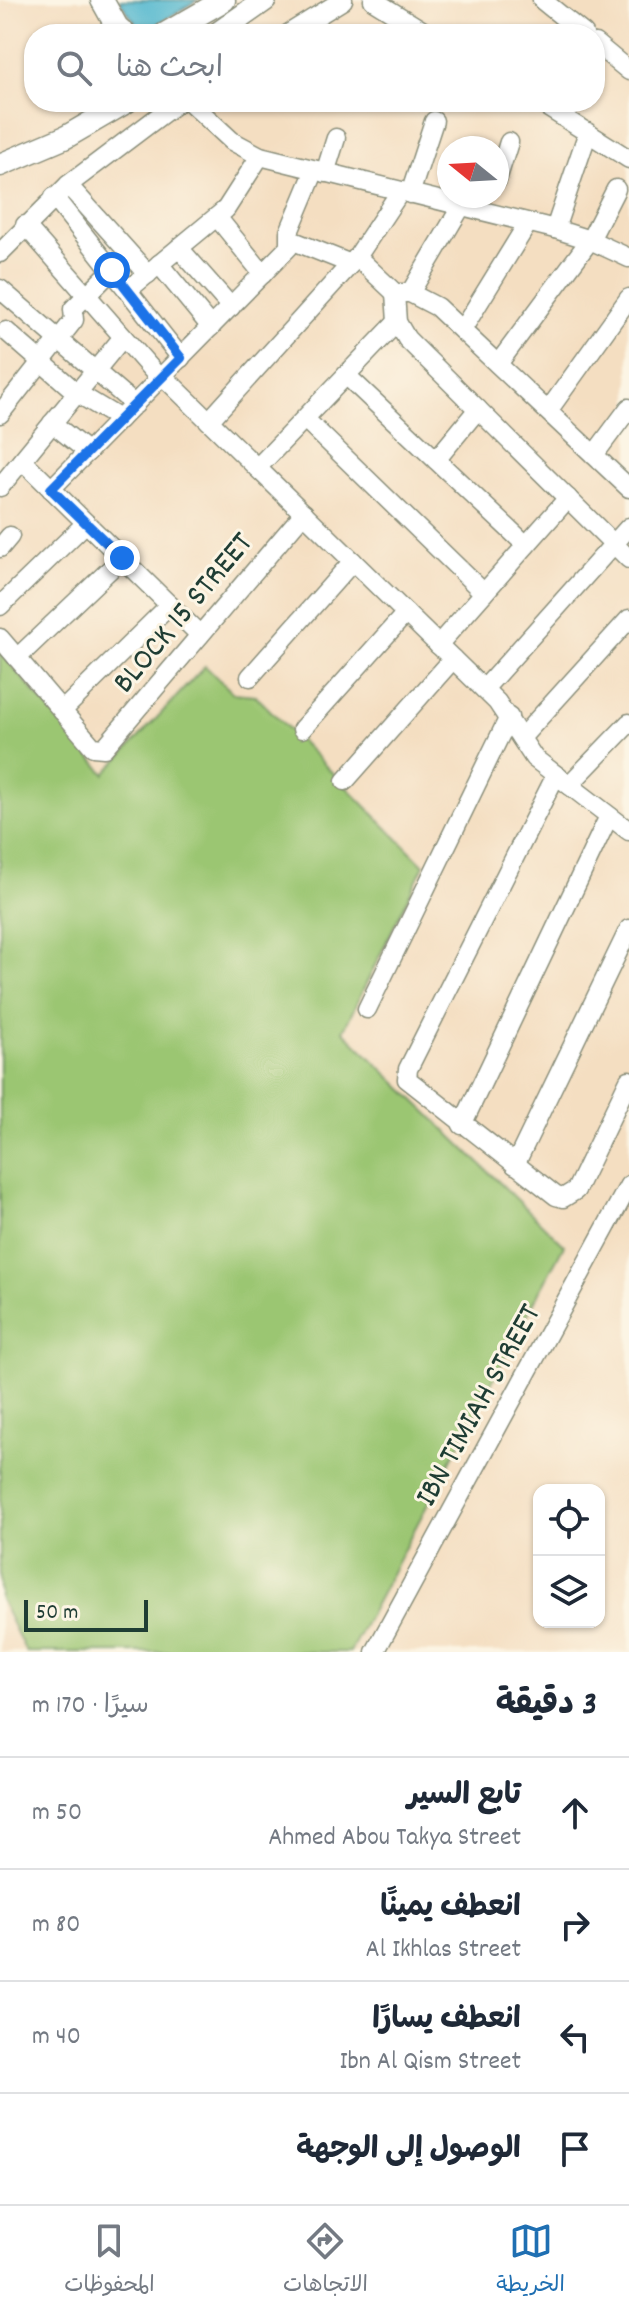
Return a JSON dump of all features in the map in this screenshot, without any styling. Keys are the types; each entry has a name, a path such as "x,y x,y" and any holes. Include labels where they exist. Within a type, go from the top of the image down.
{"main road":[{"path":"102,0 115,24"},
{"path":"182,24 224,0"},
{"path":"231,24 265,0"},
{"path":"0,165 66,137 109,112"}],"street":[{"path":"304,24 343,0"},
{"path":"373,0 412,24"},
{"path":"542,0 572,24"},
{"path":"605,51 629,71"},
{"path":"0,253 61,191 165,112"},
{"path":"201,112 232,141 260,156 437,201"},
{"path":"555,112 629,159"},
{"path":"209,421 354,261 405,193 434,121"},
{"path":"555,229 588,132"},
{"path":"51,489 289,247 289,232 336,138"},
{"path":"128,290 234,201 260,156"},
{"path":"498,364 590,240 616,189"},
{"path":"61,191 153,269 211,327"},
{"path":"61,191 112,270 181,358"},
{"path":"257,468 397,322 402,293 460,208"},
{"path":"497,208 528,223 590,240 629,258"},
{"path":"217,217 263,274"},
{"path":"462,330 528,223"},
{"path":"25,225 161,378 484,689 509,717 534,758 623,824 462,1125"},
{"path":"291,240 354,261 402,293 425,297 629,488"},
{"path":"179,248 231,307"},
{"path":"0,414 74,320 73,309 112,270"},
{"path":"0,289 135,405"},
{"path":"548,411 629,298"},
{"path":"397,322 407,339 629,559"},
{"path":"156,325 126,341 95,371 8,472 51,489 200,635"},
{"path":"6,331 77,393 120,419"},
{"path":"346,375 526,545"},
{"path":"594,455 629,408"},
{"path":"436,460 478,409"},
{"path":"305,419 484,593"},
{"path":"52,423 88,452"},
{"path":"438,645 568,498"},
{"name":"BLOCK 15 STREET","path":"62,711 93,747 104,748 304,513"},
{"path":"0,606 86,523"},
{"path":"484,689 629,527"},
{"path":"17,658 122,558"},
{"path":"250,677 353,561"},
{"path":"0,638 62,711 170,605"},
{"path":"302,729 406,613"},
{"path":"521,738 629,619"},
{"path":"345,781 453,659"},
{"path":"367,1009 509,717"},
{"path":"629,723 562,780 406,1074 410,1084 556,1196 571,1196 629,1080"},
{"path":"515,1165 629,929"},
{"name":"IBN TIMIAH STREET","path":"375,1652 629,1185"}],"green space":[{"path":"0,652 105,774 205,666 233,693 255,695 424,865 343,1031 564,1245 350,1652 26,1652 0,1599"}],"water":[{"path":"119,0 198,0 157,24 136,24"}],"route":[{"path":"112,270 181,358 51,489 122,558"}]}
